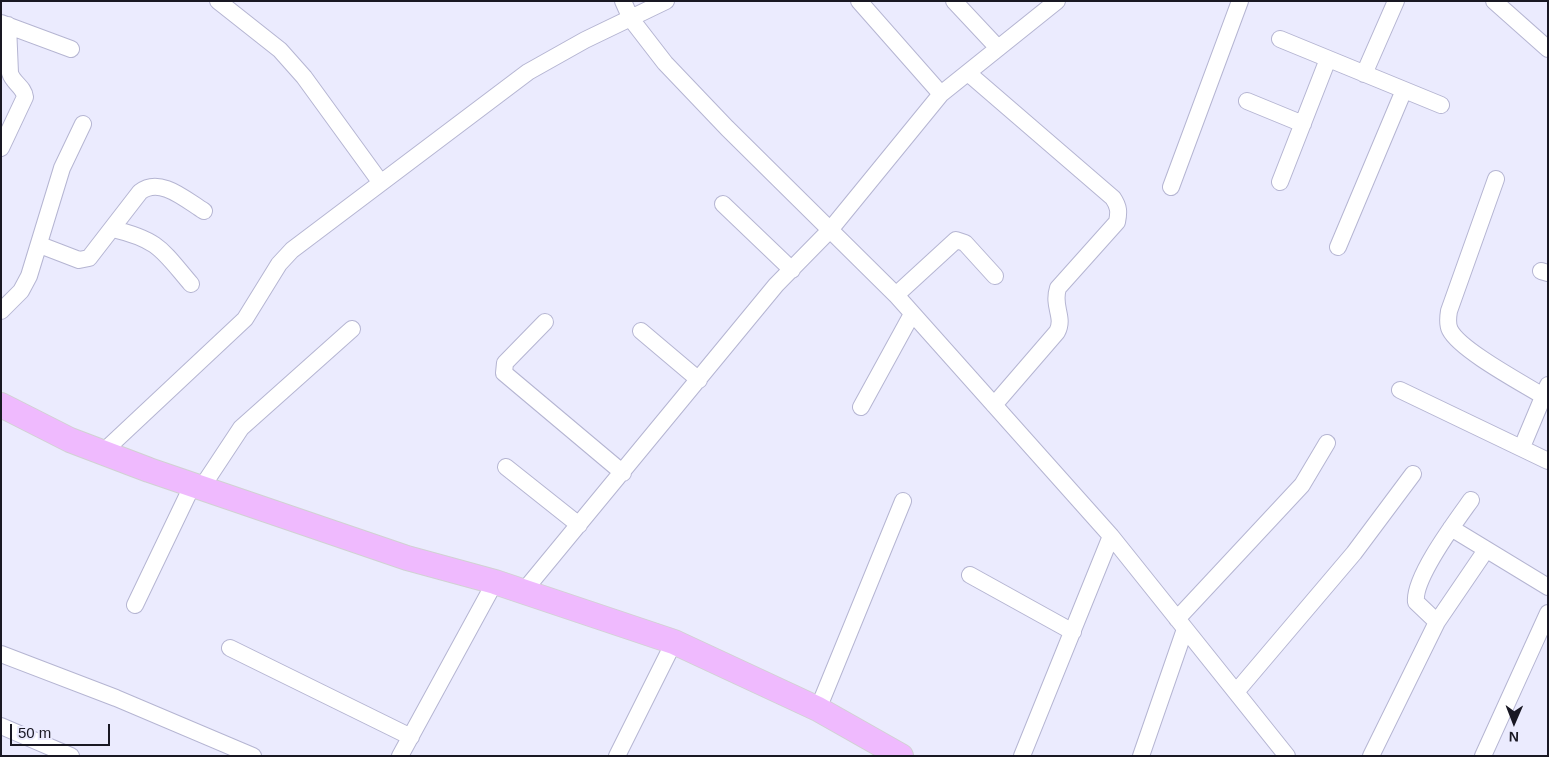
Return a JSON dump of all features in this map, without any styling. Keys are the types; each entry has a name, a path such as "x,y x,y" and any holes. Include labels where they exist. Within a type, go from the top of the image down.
{"highway":[{"path":"4,406 36,424 102,453 407,558 495,582 674,642 818,709 901,756"}],"street":[{"path":"218,1 280,50 304,77 375,175"},
{"path":"623,1 631,19 664,62 896,295 1111,536 1287,756"},
{"path":"102,453 245,319 280,264 292,250 375,175 528,72 585,40 666,1"},
{"path":"858,1 941,94"},
{"path":"954,1 998,48"},
{"path":"1170,186 1240,1"},
{"path":"1364,74 1396,1"},
{"path":"1494,1 1548,49"},
{"path":"523,592 776,285 830,230 941,94 1053,2"},
{"path":"1,148 25,97 25,92 12,79 10,73 4,24 71,49"},
{"path":"1280,39 1441,105"},
{"path":"1280,182 1328,59"},
{"path":"968,73 1113,198 1118,205 1119,212 1117,222 1058,288 1054,298 1060,319 1058,332 994,405"},
{"path":"1338,247 1404,90"},
{"path":"1246,101 1303,124"},
{"path":"1,311 21,291 29,276 62,168 83,124"},
{"path":"1496,178 1449,311 1448,321 1450,330 1466,348 1545,390 1522,447"},
{"path":"40,245 83,260 89,258 140,192 152,186 165,188 204,211"},
{"path":"723,204 792,270"},
{"path":"113,229 138,234 159,246 191,284"},
{"path":"896,295 956,240 965,243 995,276"},
{"path":"861,407 912,314"},
{"path":"545,322 505,363 504,373 622,473"},
{"path":"135,605 197,485 241,428 352,328"},
{"path":"641,331 699,380"},
{"path":"1400,390 1548,461"},
{"path":"1141,756 1181,624 1302,485 1327,443"},
{"path":"506,467 579,525"},
{"path":"1236,692 1354,553 1413,474"},
{"path":"1436,622 1416,602 1417,585 1451,528 1471,500"},
{"path":"818,709 902,501"},
{"path":"1451,528 1548,587"},
{"path":"1022,756 1111,536"},
{"path":"1371,756 1436,622 1486,550"},
{"path":"970,575 1073,632"},
{"path":"400,756 495,582"},
{"path":"1483,756 1548,613"},
{"path":"617,756 674,642"},
{"path":"230,648 411,737"},
{"path":"1,654 116,698 253,756"},
{"path":"1,726 68,755"}]}
